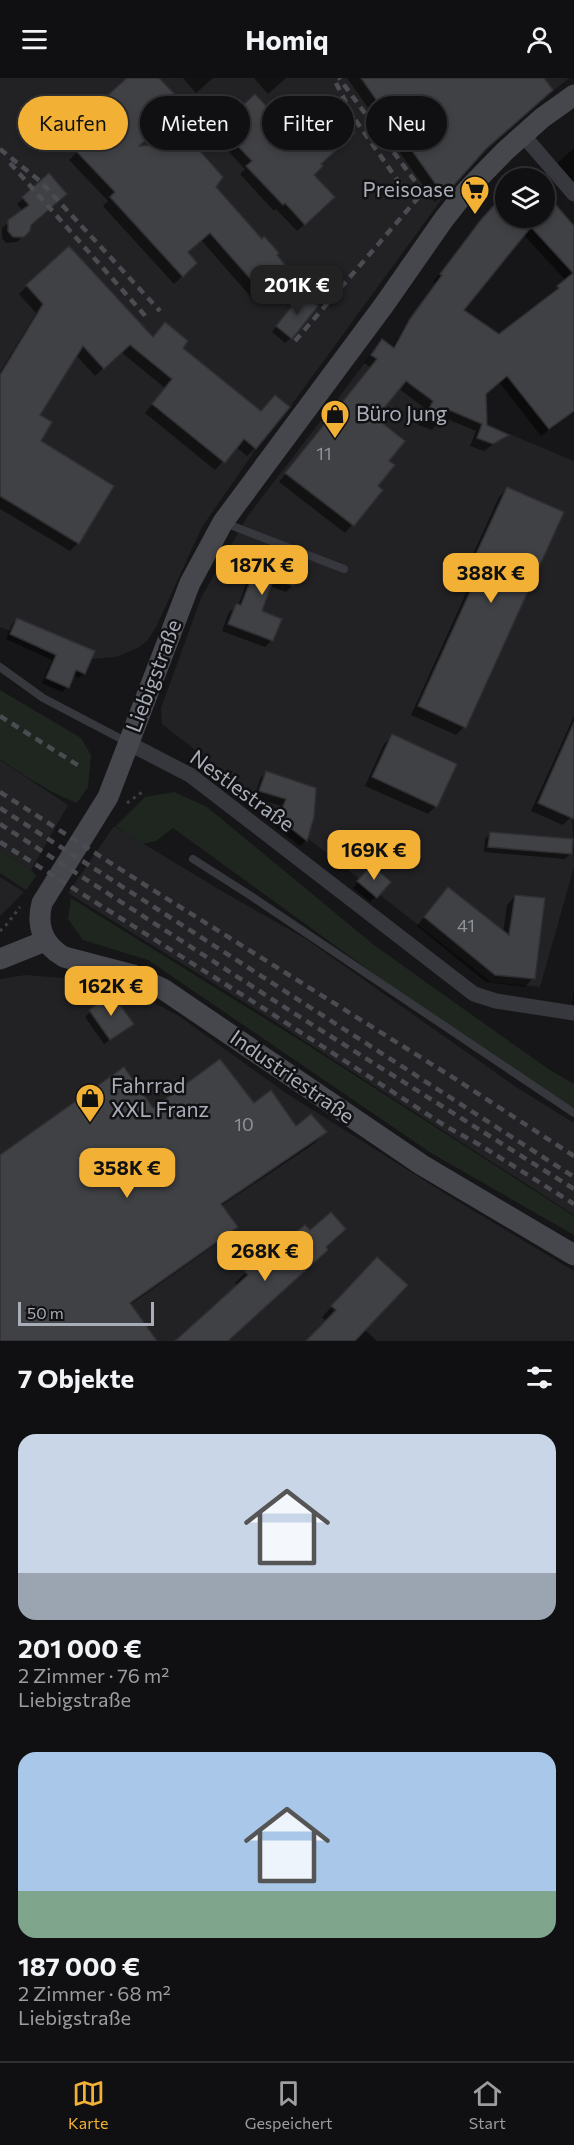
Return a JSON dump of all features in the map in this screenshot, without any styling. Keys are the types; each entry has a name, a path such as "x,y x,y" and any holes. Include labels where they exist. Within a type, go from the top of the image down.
{"street":[{"name":"Liebigstraße","path":"45,941 39,922 42,903 108,797 190,583 223,522 378,314 444,219 485,171 523,135 574,95"},
{"path":"523,135 574,194"},
{"name":"Nestlestraße","path":"128,743 190,775 474,994 496,1001 574,1013"},
{"path":"0,959 45,941"},
{"name":"Industriestraße","path":"45,941 64,957 133,975 162,989 405,1154 574,1255"}],"lane":[{"path":"223,522 344,569"},
{"path":"0,667 43,698 128,743"},
{"path":"193,859 574,1113"}],"path":[{"path":"0,931 21,905"}],"shaded area":[{"path":"0,78 569,78 509,127 444,196 290,407 256,449 202,527 148,640 138,648 116,657 92,659 94,651 17,618 11,631 0,627"},
{"path":"371,355 440,405 574,461 574,814 572,818 574,867 540,987 491,982 162,724 161,708 201,598 247,517"},
{"path":"0,690 81,738 91,755 88,787 77,803 47,789 0,759"},
{"path":"0,760 68,805 31,870 0,851"},
{"path":"174,792 207,807 374,945 550,1070 574,1084 574,1111 501,1066 173,828 156,841 141,844 116,826 145,797"},
{"path":"114,826 306,939 516,1087 574,1123 574,1215 266,1016 68,893"},
{"path":"0,851 31,870 36,876 26,890 0,873"},
{"path":"0,877 24,892 0,916"},
{"path":"71,898 306,1044 574,1216 574,1235 431,1153 148,960 83,940 68,919"},
{"path":"25,975 88,980 143,997 179,1016 286,1093 449,1196 574,1271 574,1341 0,1341 0,979"}],"building":[{"path":"127,78 159,78 176,96 140,96 140,150 199,150 223,177 216,187 262,239 264,236 279,253 277,255 287,267 260,290 210,233 188,252 197,263 183,277 110,197 115,192 76,151 128,150 128,96 107,96"},
{"path":"361,78 544,78 553,90 486,149 444,196 412,150 447,150 447,96 374,96"},
{"path":"255,94 262,101 262,150 336,150 321,164 323,166 314,175 335,197 305,225 246,166 252,161 242,150 250,150 250,99"},
{"path":"49,173 67,194 31,225 30,231 24,237 13,237 8,231 8,220 29,205 22,197"},
{"path":"495,204 495,228 530,228 464,310 499,334 559,288 557,286 573,273 532,228 555,228 555,204 574,226 574,411 549,429 507,376 486,394 487,425 509,435 493,444 477,438 482,424 447,409 441,424 425,417 433,401 406,381 376,418 405,441 389,461 395,465 378,486 383,490 354,526 285,473 377,359 371,355 382,339 394,348 410,319 442,275 440,274"},
{"path":"69,246 153,337 165,322 188,341 183,348 261,411 275,395 290,407 256,449 244,439 225,463 152,404 172,379 130,345 104,369 83,346 40,415 52,422 41,441 114,486 79,544 0,496 0,375 43,304 26,285"},
{"path":"302,294 318,306 292,339 276,326"},
{"path":"507,487 564,512 466,728 418,706 474,583 465,578"},
{"path":"253,552 300,570 294,586 274,579 268,594 262,611 282,619 273,641 228,624 236,604 241,605 253,574 245,572"},
{"path":"17,618 95,651 85,674 76,670 69,688 46,678 56,655 10,634"},
{"path":"574,722 574,819 538,803"},
{"path":"392,734 457,764 437,807 372,777"},
{"path":"266,771 316,788 314,817 307,841 278,818 286,799 259,791"},
{"path":"490,832 573,839 572,854 488,847"},
{"path":"372,865 391,882 377,898 357,881"},
{"path":"448,887 509,935 515,895 545,898 535,979 495,975 424,917"},
{"path":"112,994 134,1024 110,1040 89,1010"},
{"path":"220,1059 254,1103 271,1090 296,1126 311,1114 327,1132 221,1204 238,1227 130,1303 157,1341 0,1341 0,1155 124,1067 153,1108"},
{"path":"331,1212 346,1229 326,1247 328,1250 228,1341 175,1341 248,1275 244,1271 305,1225 310,1230"},
{"path":"377,1257 408,1285 355,1341 306,1341 336,1310 331,1306"}],"railway":[{"path":"295,341 423,192 339,78"},
{"path":"336,83 354,118 403,188"},
{"path":"0,149 40,181 160,311"},
{"path":"10,163 148,319"},
{"path":"0,716 79,766"},
{"path":"0,792 574,1156"},
{"path":"0,808 574,1177"},
{"path":"0,824 292,1012 574,1189"},
{"path":"0,842 447,1127 574,1204"}],"place":[{"name":"Preisoase","path":"475,216"},
{"name":"Büro Jung","path":"335,440"},
{"name":"Fahrrad XXL Franz","path":"90,1124"}]}
